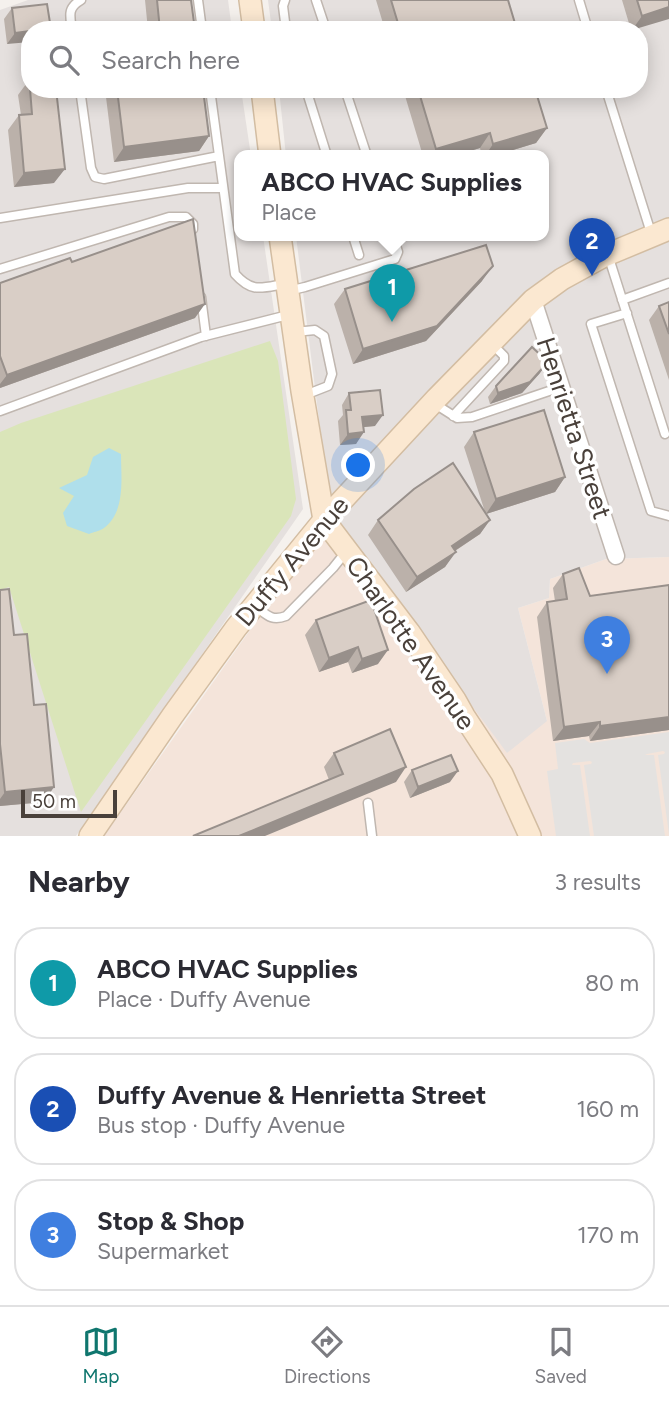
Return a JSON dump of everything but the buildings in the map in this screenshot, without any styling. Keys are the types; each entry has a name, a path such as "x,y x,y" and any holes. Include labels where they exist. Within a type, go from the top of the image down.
{"street":[{"path":"250,0 253,21"},
{"path":"262,98 269,150"},
{"name":"Duffy Avenue","path":"90,836 236,628 324,520 490,342 533,300 562,279 660,232"},
{"name":"Charlotte Avenue","path":"281,241 324,520 409,632 455,701 502,774 530,836"},
{"name":"Henrietta Street","path":"533,300 616,556"}],"lane":[{"path":"71,21 70,11 73,5 81,0"},
{"path":"198,0 201,21"},
{"path":"285,0 285,21"},
{"path":"316,0 323,21"},
{"path":"579,0 585,21"},
{"path":"81,98 91,168 96,177 104,179 219,156"},
{"path":"211,98 235,274 242,282 255,289 305,288 395,259 398,252 395,241"},
{"path":"309,98 325,150"},
{"path":"348,98 365,150"},
{"path":"610,98 660,232"},
{"path":"0,218 188,188 223,188"},
{"path":"0,269 169,218 186,217 193,224 194,237"},
{"path":"355,241 359,255"},
{"path":"608,255 665,434"},
{"path":"622,300 669,283"},
{"path":"200,286 206,336"},
{"path":"626,313 590,324 651,511 669,516"},
{"path":"0,411 206,336 292,323 315,330 324,336 332,374 328,386 303,396"},
{"path":"453,416 504,361 504,356 490,342"},
{"path":"433,403 457,418 472,417 561,387"},
{"path":"255,606 272,619 286,616 347,550"},
{"path":"368,803 372,836"}],"shaded area":[{"path":"28,0 228,0 231,21 21,21 21,98 242,98 250,150 234,150 234,241 264,241 303,509 76,836 0,836 0,10"},
{"path":"268,0 669,0 669,557 606,559 550,579 549,598 518,608 547,721 507,753 331,516 297,241 549,241 549,150 285,150 280,98 648,98 648,21 271,21"},
{"path":"331,516 547,721 518,608 549,598 550,579 606,559 669,557 669,836 104,836"},
{"path":"669,732 669,834 658,755 664,754 663,751 645,755 654,755 665,836 594,836 584,765 591,764 590,761 572,765 580,765 590,836 556,836 547,771 558,769 555,743 584,739 590,743"}],"green space":[{"path":"270,341 278,361 296,499 291,516 81,812 9,587 0,590 0,432"}],"water":[{"path":"109,448 121,454 121,493 116,513 104,528 89,534 67,526 63,513 74,496 59,488 87,475 93,457"}],"place":[{"name":"Duffy Avenue & Henrietta Street","path":"592,276"},
{"name":"ABCO HVAC Supplies","path":"392,322"},
{"name":"Stop & Shop","path":"607,674"}]}
